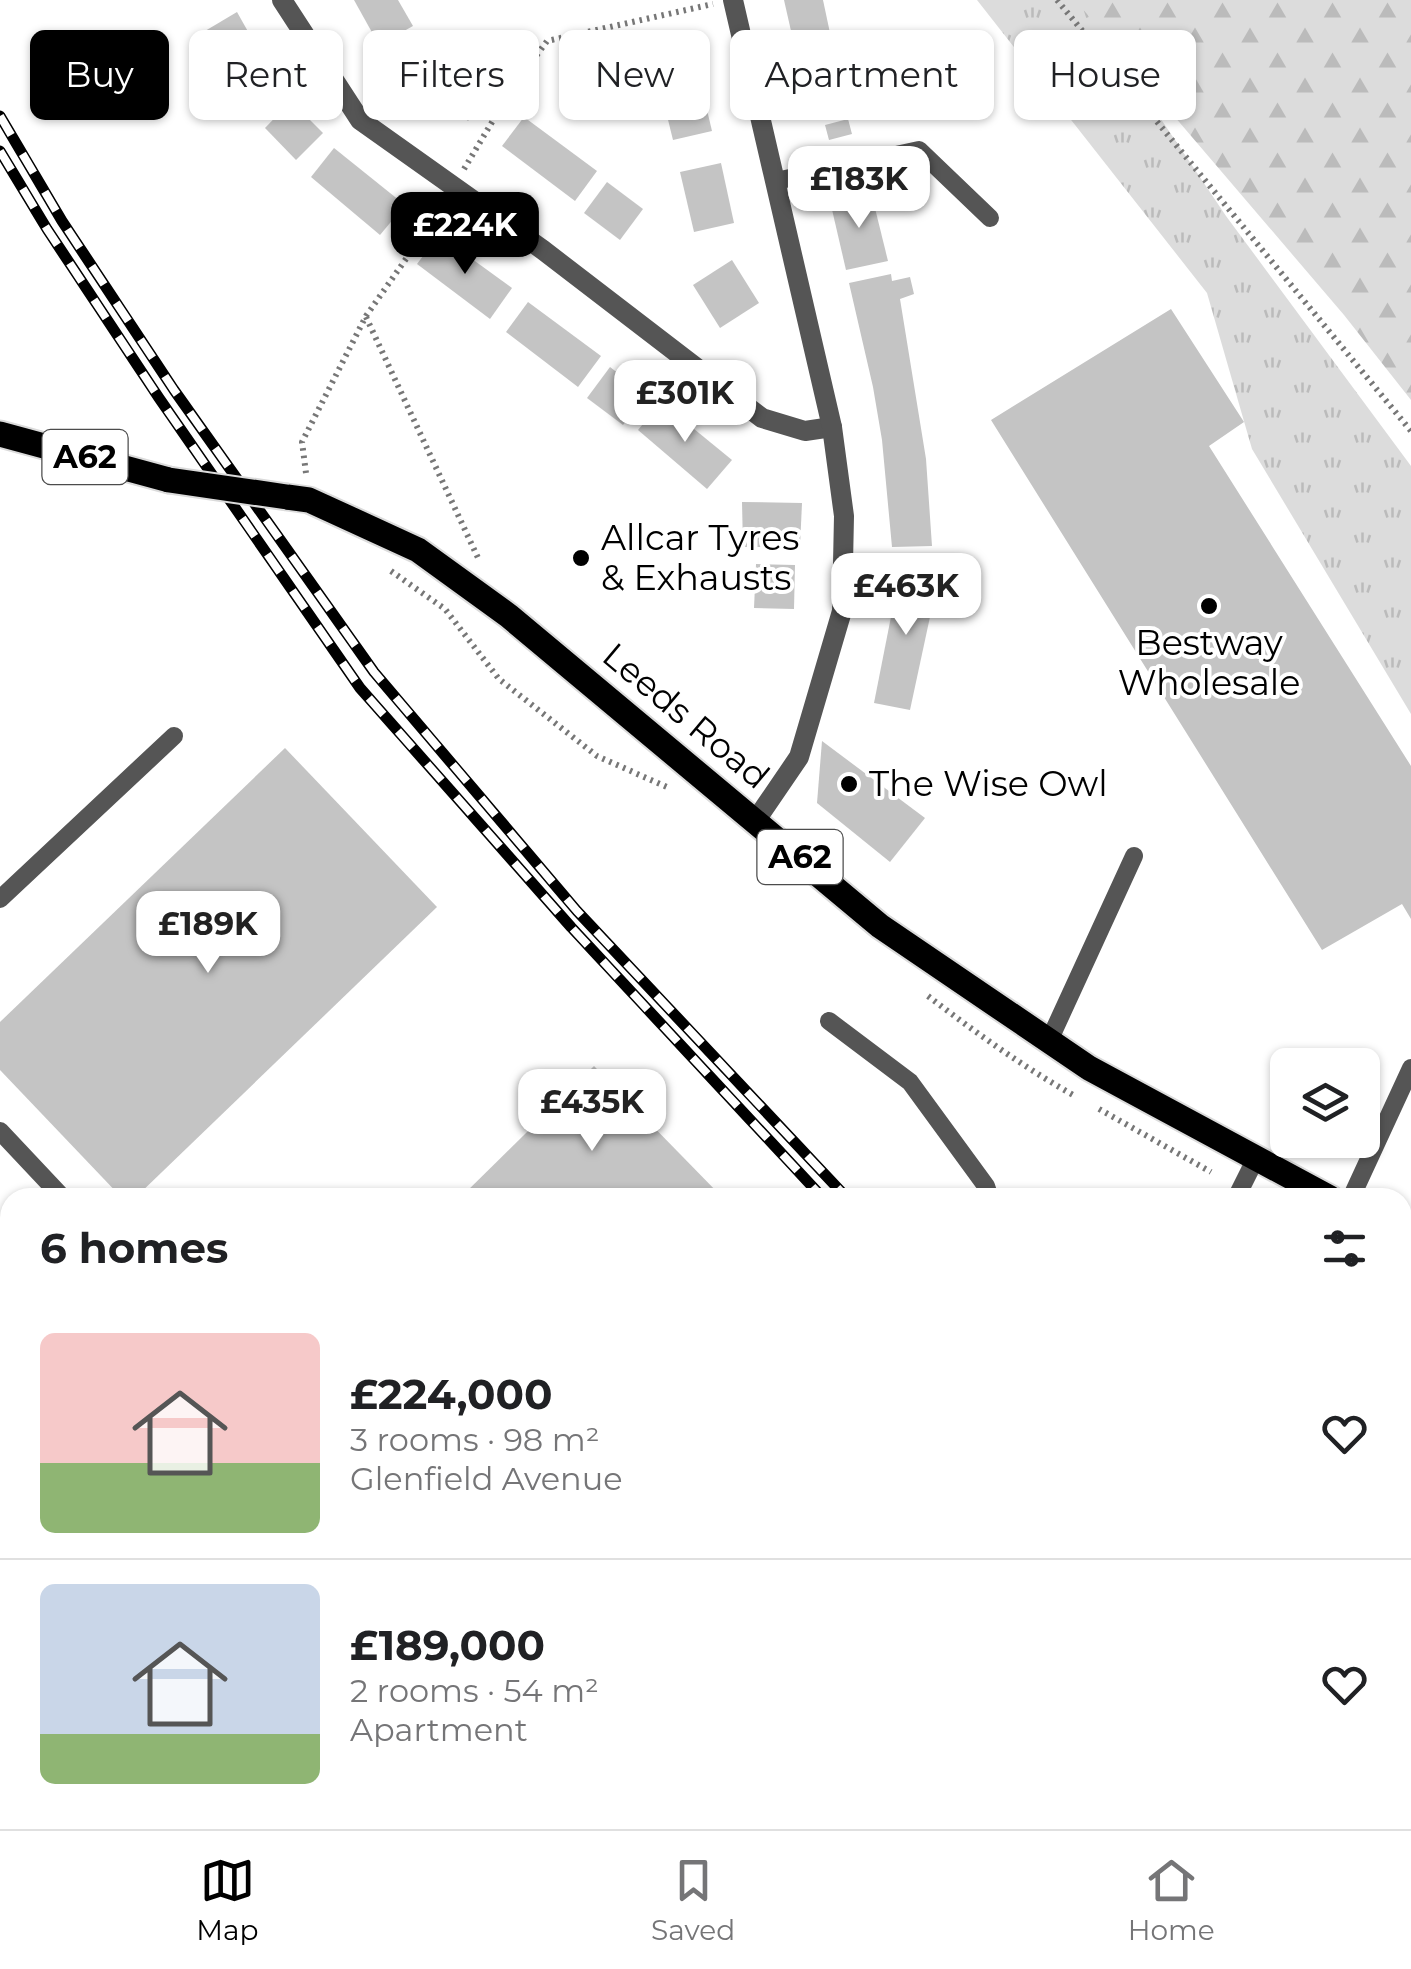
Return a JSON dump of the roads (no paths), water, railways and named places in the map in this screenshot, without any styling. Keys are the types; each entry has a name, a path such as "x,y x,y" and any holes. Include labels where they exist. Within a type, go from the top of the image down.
{"main road":[{"name":"Leeds Road","path":"0,434 170,480 298,498 418,550 509,616 880,926 1089,1068 1312,1188"}],"street":[{"path":"282,0 360,120 542,250 762,418 805,431 832,426"},
{"path":"731,0 832,426 844,516 842,610 799,757 756,820"}],"lane":[{"path":"776,182 919,150 990,218"},
{"path":"0,899 174,736"},
{"path":"1049,1041 1134,856"},
{"path":"829,1022 910,1082 987,1188"},
{"path":"1356,1188 1411,1068"},
{"path":"0,1131 53,1188"},
{"path":"1241,1188 1256,1158"}],"railway":[{"path":"0,116 62,221 174,390 374,672 577,911 838,1188"},
{"path":"0,151 159,398 360,688 571,927 814,1188"}],"place":[{"name":"Allcar Tyres & Exhausts","path":"581,558"},
{"name":"Bestway Wholesale","path":"1209,606"},
{"name":"The Wise Owl","path":"849,784"}]}
